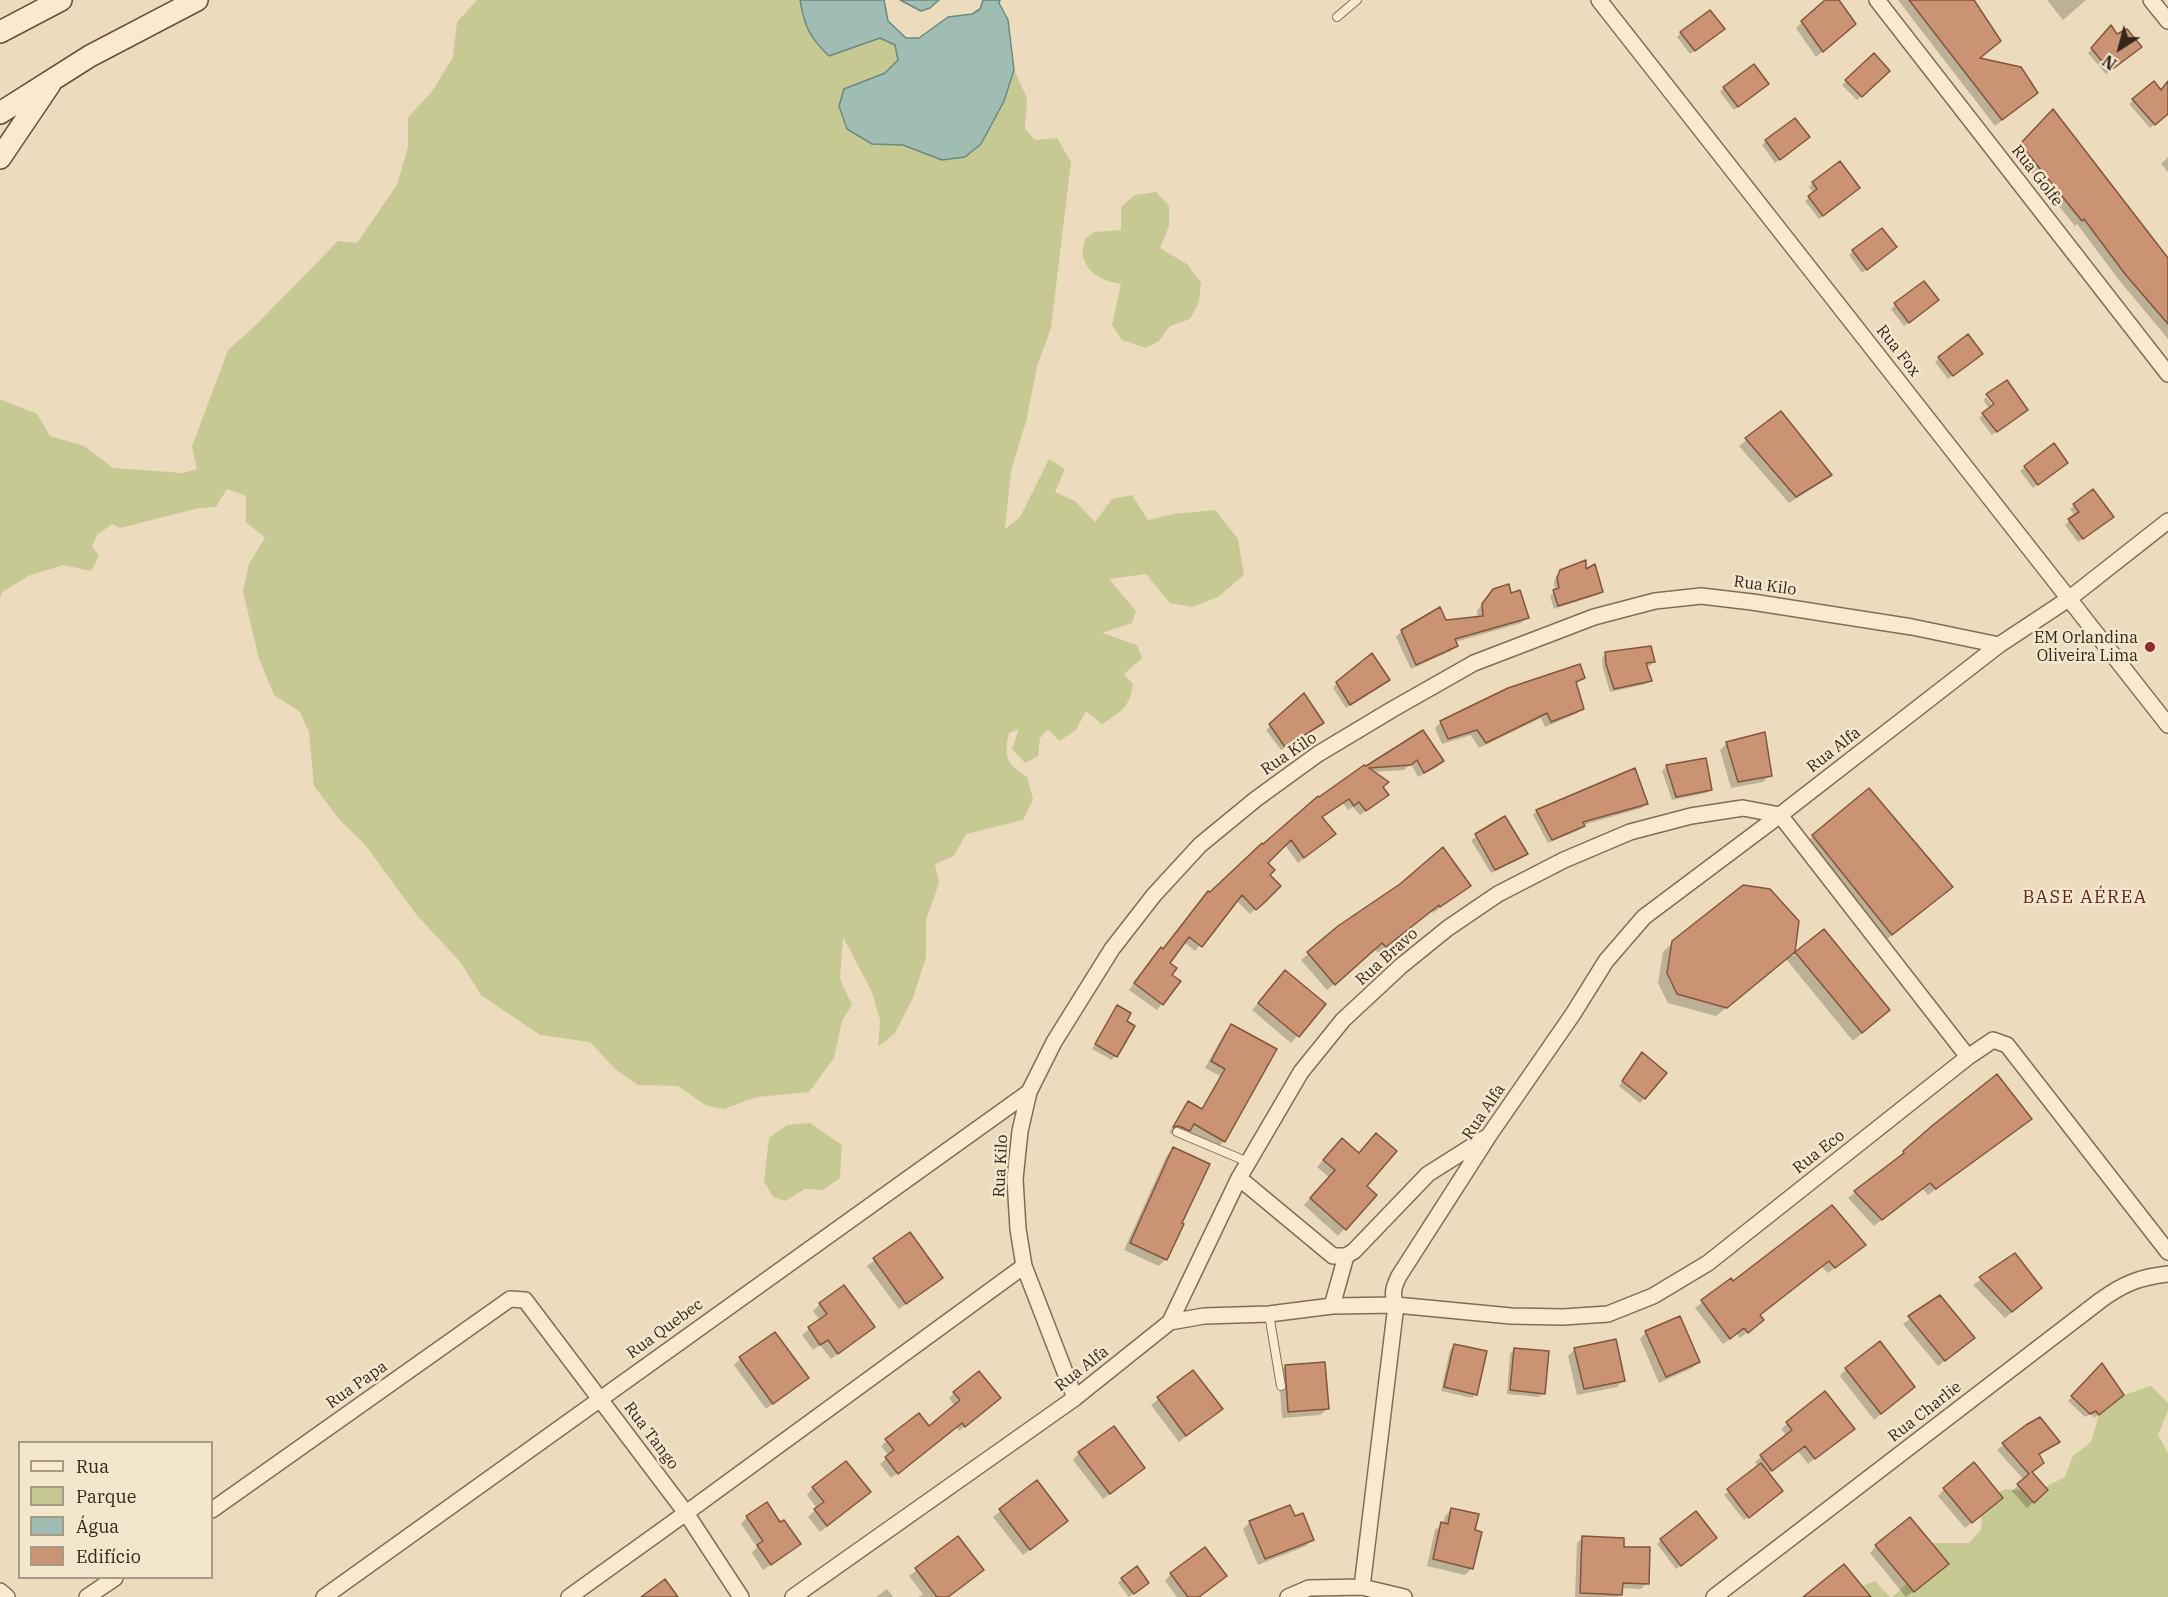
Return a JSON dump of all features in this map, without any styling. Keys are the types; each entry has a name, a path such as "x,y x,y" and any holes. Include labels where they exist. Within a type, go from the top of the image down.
{"main road":[{"path":"0,32 61,0"},
{"path":"0,113 56,76 185,3"},
{"path":"0,158 56,76"}],"street":[{"name":"Rua Fox","path":"1599,0 2168,725"},
{"name":"Rua Golfe","path":"1877,0 2168,374"},
{"path":"2151,0 2168,21"},
{"name":"Rua Alfa","path":"793,1597 1074,1398 1170,1322 1204,1316 1269,1314 1332,1306 1396,1305 1392,1297 1399,1276 1490,1134 1573,1014 1606,961 1644,916 1780,815 2000,645 2070,598 2168,521"},
{"name":"Rua Kilo","path":"1074,1398 1024,1266 1018,1228 1015,1179 1020,1131 1029,1092 1054,1042 1112,949 1154,895 1200,845 1256,799 1318,754 1474,663 1594,617 1655,601 1701,596 1830,613 2000,645"},
{"name":"Rua Bravo","path":"1170,1322 1239,1178 1301,1072 1343,1020 1401,966 1448,928 1498,894 1564,860 1630,832 1691,816 1743,808 1780,815"},
{"path":"1780,815 1968,1057"},
{"name":"Rua Eco","path":"1396,1305 1510,1316 1563,1317 1608,1314 1653,1296 1708,1263 1968,1057 1993,1040 2007,1045 2168,1252"},
{"name":"Rua Quebec","path":"324,1597 1029,1092"},
{"path":"1239,1178 1333,1256 1346,1256 1354,1251 1428,1174 1490,1134"},
{"path":"1332,1306 1346,1256"},
{"path":"569,1597 1024,1266"},
{"name":"Rua Charlie","path":"1714,1597 2101,1300 2124,1284 2154,1276 2168,1275"},
{"name":"Rua Papa","path":"213,1508 510,1299 525,1300"},
{"name":"Rua Tango","path":"525,1300 686,1514 741,1597"},
{"path":"1362,1587 1396,1305"},
{"path":"87,1597 114,1579"},
{"path":"1288,1597 1309,1588 1362,1587 1404,1597"},
{"path":"0,1591 8,1597"}],"lane":[{"path":"1337,17 1357,0"},
{"path":"1177,1131 1248,1162"},
{"path":"1269,1314 1281,1386"}],"green space":[{"path":"477,0 800,0 803,19 829,56 880,38 895,45 898,60 885,73 844,89 872,144 903,145 942,160 1004,101 1014,70 1027,98 1025,129 1035,140 1057,138 1071,162 1051,328 1037,366 1027,418 1011,471 1005,529 1020,517 1049,459 1065,469 1055,492 1075,501 1095,522 1112,499 1132,495 1148,520 1174,514 1215,510 1238,539 1244,575 1218,597 1193,607 1170,603 1146,574 1109,579 1136,611 1132,623 1102,633 1137,645 1142,658 1124,674 1133,684 1127,704 1102,724 1086,711 1076,730 1059,741 1048,729 1040,738 1038,756 1025,763 1012,749 1019,729 1009,733 1006,748 1008,759 1027,777 1033,799 1023,820 966,834 954,856 935,864 939,883 926,920 926,957 913,998 895,1033 878,1047 880,1020 872,992 843,937 840,979 852,1005 842,1021 834,1058 809,1092 757,1097 724,1109 707,1106 678,1086 638,1085 616,1070 590,1042 540,1035 481,995 461,963 416,914 366,846 339,819 314,786 309,732 300,712 274,695 259,659 243,591 249,564 265,538 246,522 246,496 227,489 216,507 199,508 120,528 112,524 97,535 92,546 99,556 91,571 63,565 28,576 2,592 0,599 0,399 37,414 50,436 84,446 113,468 183,473 197,469 192,446 228,350 256,325 338,241 357,243 397,185 408,147 408,118 433,90 453,57 457,22"},
{"path":"1156,192 1169,206 1169,226 1160,248 1187,264 1201,283 1199,302 1190,319 1170,326 1159,341 1146,348 1122,340 1112,325 1121,284 1102,279 1092,272 1085,262 1083,251 1085,239 1094,232 1121,230 1121,207 1135,195"},
{"path":"810,1123 842,1145 840,1178 823,1190 805,1189 785,1201 773,1197 764,1181 769,1138 787,1125"},
{"path":"2151,1386 2168,1403 2168,1411 2158,1435 2168,1453 2168,1597 1892,1597 1911,1580 1920,1543 1969,1543 1981,1530 1983,1501 2005,1489 2035,1492 2065,1477 2073,1456 2091,1442 2099,1415 2124,1395"},
{"path":"1875,1581 1890,1597 1851,1597 1852,1590"}],"water":[{"path":"800,0 884,0 888,21 906,38 919,38 948,17 972,14 980,9 983,0 1000,0 999,3 1008,20 1014,70 1004,101 981,144 965,157 942,160 903,145 872,144 847,129 839,106 844,89 885,73 898,60 895,45 880,38 829,56 809,31"},
{"path":"900,0 939,0 930,8 921,11"}],"building":[{"path":"1825,0 1839,0 1856,24 1823,52 1801,21"},
{"path":"1909,0 1974,0 2001,41 1980,58 2021,67 2038,93 2002,120"},
{"path":"1710,10 1725,29 1695,51 1680,32"},
{"path":"2111,25 2117,34 2127,29 2142,47 2110,71 2091,48"},
{"path":"1874,53 1890,71 1862,97 1845,80"},
{"path":"1754,64 1769,84 1738,107 1723,87"},
{"path":"2154,81 2161,90 2168,81 2168,114 2155,125 2132,99"},
{"path":"2053,109 2168,258 2168,324 2125,274 2084,219 2082,221 2020,144"},
{"path":"1795,118 1810,137 1780,160 1765,140"},
{"path":"1840,161 1860,188 1823,216 1808,196 1817,189 1812,182"},
{"path":"1882,228 1897,247 1867,270 1852,250"},
{"path":"1924,281 1939,300 1909,323 1894,303"},
{"path":"1968,334 1983,354 1953,376 1938,357"},
{"path":"2007,380 2028,410 1997,432 1982,413 1994,404 1986,394"},
{"path":"1781,411 1832,475 1796,497 1745,438"},
{"path":"2054,443 2068,463 2038,485 2024,466"},
{"path":"2093,489 2114,517 2083,539 2068,519 2079,512 2073,504"},
{"path":"1586,560 1586,569 1595,564 1603,592 1558,606 1553,590 1559,588 1557,578 1560,570"},
{"path":"1509,584 1511,593 1520,590 1529,618 1455,639 1458,646 1416,665 1401,630 1440,607 1446,620 1483,616 1482,604 1493,589"},
{"path":"1651,646 1655,662 1646,663 1652,681 1614,689 1606,664 1605,652"},
{"path":"1372,653 1390,680 1350,705 1336,682"},
{"path":"1580,664 1585,678 1576,682 1584,709 1551,722 1547,713 1486,743 1477,730 1448,739 1440,721 1508,688"},
{"path":"1304,693 1324,723 1285,747 1269,724"},
{"path":"1423,730 1444,761 1424,773 1417,760 1411,765 1369,768 1389,782 1383,787 1389,795 1366,811 1359,802 1354,806 1349,799 1322,817 1336,834 1304,858 1291,840 1268,863 1275,870 1270,875 1281,886 1264,903 1256,910 1242,895 1202,947 1189,937 1170,963 1177,968 1172,975 1181,981 1163,1005 1134,983 1208,891 1210,892 1262,843 1318,796"},
{"path":"1765,732 1772,776 1738,782 1726,742"},
{"path":"1706,758 1712,790 1676,797 1666,765"},
{"path":"1635,768 1648,804 1583,822 1585,826 1552,840 1536,810"},
{"path":"1869,788 1953,887 1892,935 1812,835"},
{"path":"1505,816 1528,854 1495,870 1475,834"},
{"path":"1443,847 1471,886 1440,907 1439,905 1386,947 1382,943 1335,985 1307,952 1338,926 1400,884"},
{"path":"1743,885 1770,889 1799,921 1795,952 1727,1008 1677,994 1667,973 1672,941"},
{"path":"1824,929 1890,1010 1862,1033 1795,952"},
{"path":"1285,970 1326,1004 1299,1037 1258,1003"},
{"path":"1117,1005 1131,1013 1127,1021 1135,1026 1117,1057 1095,1044"},
{"path":"1231,1024 1277,1049 1225,1142 1194,1124 1190,1131 1179,1126 1173,1127 1188,1101 1202,1109 1225,1069 1211,1061"},
{"path":"1642,1052 1667,1073 1645,1099 1622,1081"},
{"path":"1997,1074 2032,1119 1936,1189 1930,1183 1882,1220 1854,1191 1904,1153 1903,1151 1933,1125"},
{"path":"1376,1133 1397,1151 1367,1186 1377,1195 1346,1230 1310,1198 1335,1170 1323,1160 1342,1138 1359,1153"},
{"path":"1173,1147 1210,1164 1167,1260 1130,1243"},
{"path":"1832,1205 1866,1245 1835,1268 1829,1261 1760,1315 1764,1320 1748,1333 1744,1328 1730,1339 1701,1300 1731,1278 1733,1281"},
{"path":"910,1232 943,1278 906,1304 873,1258"},
{"path":"2015,1253 2042,1288 2012,1312 1979,1277"},
{"path":"844,1285 875,1327 838,1354 828,1340 820,1345 808,1327 827,1314 819,1303"},
{"path":"1940,1295 1975,1338 1945,1361 1908,1316"},
{"path":"1680,1316 1700,1362 1666,1377 1645,1331"},
{"path":"775,1332 809,1378 773,1404 739,1357"},
{"path":"1616,1339 1625,1381 1584,1389 1574,1348"},
{"path":"1880,1341 1915,1387 1881,1414 1845,1368"},
{"path":"1454,1344 1487,1351 1477,1395 1444,1387"},
{"path":"1514,1348 1549,1351 1545,1394 1510,1390"},
{"path":"1325,1362 1329,1409 1288,1412 1285,1365"},
{"path":"2102,1363 2124,1395 2099,1415 2096,1411 2090,1414 2071,1396"},
{"path":"1193,1370 1223,1409 1186,1436 1157,1397"},
{"path":"979,1371 1001,1398 965,1427 962,1423 898,1474 885,1457 894,1450 885,1439 919,1413 929,1426 960,1400 953,1392"},
{"path":"1825,1391 1855,1429 1815,1459 1805,1446 1772,1471 1760,1455 1792,1430 1786,1422"},
{"path":"2040,1417 2060,1442 2039,1454 2044,1463 2032,1472 2048,1490 2034,1503 2017,1484 2029,1474 2002,1443"},
{"path":"1114,1426 1145,1468 1110,1494 1078,1452"},
{"path":"846,1461 871,1492 827,1526 814,1509 824,1502 812,1487"},
{"path":"1974,1462 2003,1498 1972,1523 1943,1488"},
{"path":"1761,1463 1783,1491 1749,1518 1727,1489"},
{"path":"1037,1480 1068,1521 1030,1550 999,1509"},
{"path":"767,1502 780,1522 784,1520 801,1544 771,1565 757,1545 763,1541 746,1516"},
{"path":"1290,1505 1295,1516 1303,1513 1314,1540 1265,1559 1249,1521"},
{"path":"1451,1508 1479,1514 1475,1530 1482,1532 1473,1569 1433,1559 1441,1522 1448,1524"},
{"path":"1696,1511 1717,1538 1681,1566 1660,1539"},
{"path":"1910,1517 1949,1564 1914,1592 1875,1545"},
{"path":"958,1536 984,1570 948,1597 937,1597 915,1568"},
{"path":"1582,1536 1624,1538 1624,1547 1650,1547 1649,1584 1623,1583 1622,1595 1580,1593"},
{"path":"1205,1547 1227,1576 1199,1597 1188,1597 1170,1573"},
{"path":"1844,1564 1871,1597 1803,1597"},
{"path":"1137,1566 1149,1583 1134,1594 1121,1578"},
{"path":"665,1579 678,1597 641,1597"}],"place":[{"name":"EM Orlandina Oliveira Lima","path":"2150,647"}],"district":[{"name":"BASE AÉREA","path":"2085,898"}]}
